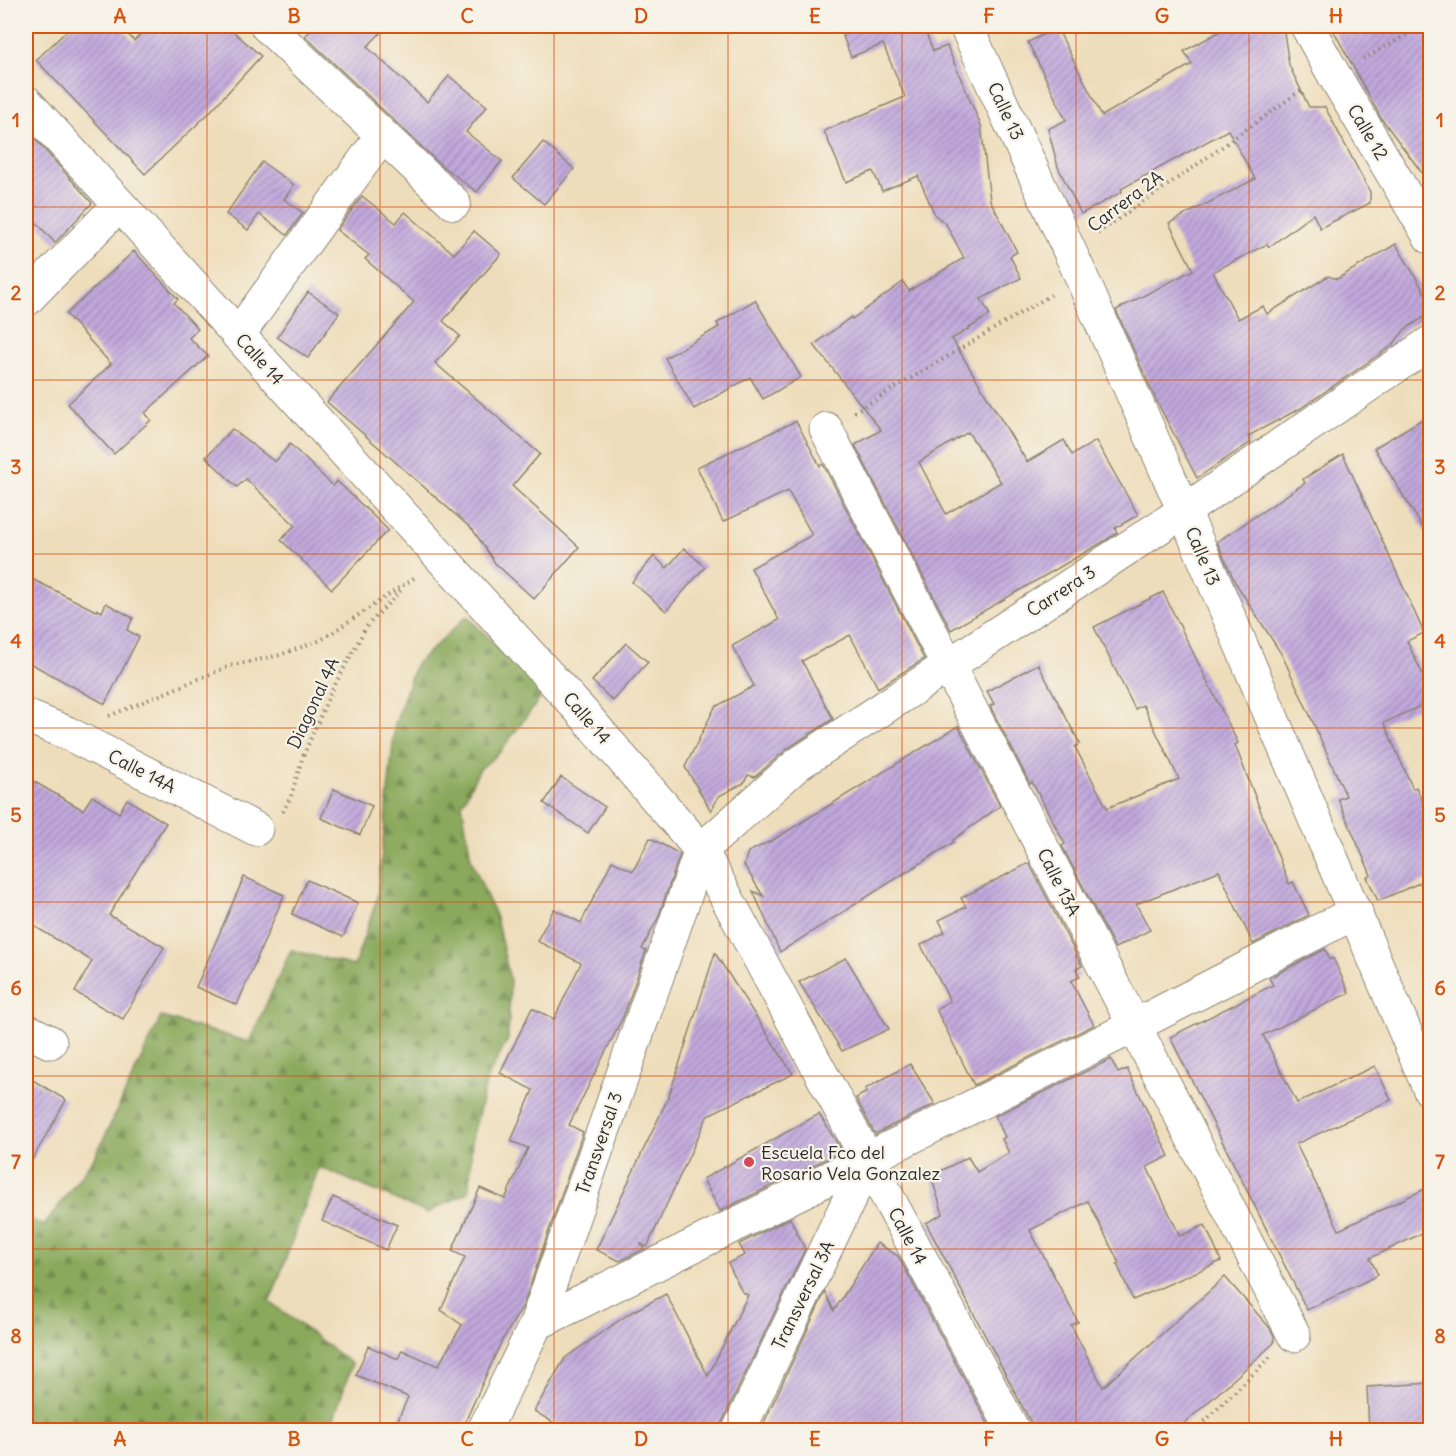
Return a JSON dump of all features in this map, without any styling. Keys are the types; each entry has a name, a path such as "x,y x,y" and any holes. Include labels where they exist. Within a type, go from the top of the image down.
{"street":[{"path":"267,26 454,203"},
{"name":"Calle 13","path":"966,26 1077,267 1184,511 1431,1090"},
{"name":"Calle 12","path":"1307,26 1431,237"},
{"name":"Calle 14","path":"26,102 581,711 701,850 1013,1431"},
{"path":"238,335 382,136"},
{"path":"26,300 119,205"},
{"name":"Carrera 3","path":"701,850 798,764 1184,511 1431,343"},
{"name":"Calle 13A","path":"826,429 1294,1335"},
{"name":"Calle 14A","path":"26,716 67,733 256,829"},
{"name":"Transversal 3","path":"484,1431 536,1324 701,850"},
{"path":"536,1324 868,1160 1356,912"},
{"name":"Transversal 3A","path":"739,1431 868,1160"}],"path":[{"name":"Carrera 2A","path":"826,429 1064,287 1093,236 1209,157 1300,91 1423,26"},
{"path":"67,733 230,666 280,655 321,640 405,585 441,557"},
{"name":"Diagonal 4A","path":"256,829 272,830 291,796 302,759 329,696 366,627 405,585"},
{"path":"1196,1431 1294,1335"}],"green space":[{"path":"467,616 544,693 500,752 479,770 462,804 471,859 496,918 510,980 508,1040 487,1079 472,1139 469,1192 427,1213 319,1167 270,1302 352,1364 330,1430 26,1430 26,1217 44,1226 96,1155 161,1017 249,1042 291,950 354,966 377,899 395,724 415,665"}],"building":[{"path":"72,26 120,26 134,41 149,26 227,26 261,56 208,114 145,174 36,60"},
{"path":"315,26 387,26 367,47 427,102 449,76 487,106 466,132 502,161 477,192 441,165 305,36"},
{"path":"839,26 926,26 924,28 933,51 947,46 981,126 990,200 1017,252 1010,256 1021,278 981,299 990,315 952,339 1027,462 1064,440 1072,455 1096,441 1138,515 1115,528 1117,533 1103,542 951,630 855,445 881,430 814,345 903,282 909,291 964,258 946,224 935,215 918,176 882,191 873,171 846,182 824,131 905,97 883,44 851,57","holes":["968,432 1001,482 946,514 919,462"]},
{"path":"1230,26 1283,26 1289,65 1309,107 1325,107 1370,192 1370,203 1320,228 1313,214 1269,247 1267,244 1213,272 1238,319 1263,306 1267,314 1328,276 1337,279 1396,244 1431,303 1431,313 1405,329 1393,345 1301,408 1248,436 1251,442 1197,478 1155,398 1116,310 1193,270 1169,223 1255,179 1228,130 1121,189 1122,192 1081,214 1058,167 1048,129 1066,120 1028,42 1057,28 1102,116 1192,64 1184,51"},
{"path":"1331,26 1431,26 1431,185 1381,118"},
{"path":"26,129 92,203 55,243 26,211"},
{"path":"543,142 574,169 544,204 513,178"},
{"path":"262,162 294,185 284,199 303,213 287,235 259,214 248,230 226,214"},
{"path":"362,196 396,223 405,212 454,254 474,231 501,254 443,321 460,336 435,363 540,454 512,486 579,547 534,599 495,563 473,530 327,402 414,302 365,259 369,255 337,230"},
{"path":"134,251 178,299 174,303 198,329 189,338 208,356 145,413 151,420 114,454 68,404 111,364 66,314"},
{"path":"308,292 339,313 308,358 277,337"},
{"path":"755,300 801,377 763,399 750,377 694,409 665,358 719,327 717,323"},
{"path":"1431,414 1431,541 1374,448"},
{"path":"796,421 820,466 823,464 924,659 878,688 850,635 802,661 833,719 788,748 756,776 748,775 744,783 719,796 711,811 685,767 715,707 754,686 732,646 779,620 751,568 812,535 788,491 723,522 697,467"},
{"path":"232,429 275,462 290,444 333,486 337,481 388,530 332,589 281,540 295,525 246,479 237,487 206,457"},
{"path":"1343,454 1424,633 1407,641 1431,692 1431,701 1384,723 1413,789 1416,787 1431,820 1431,878 1378,901 1367,877 1371,875 1338,799 1346,796 1308,711 1282,655 1235,582 1217,542 1305,483 1303,479"},
{"path":"684,548 705,567 666,611 632,582 654,556 667,568"},
{"path":"26,576 96,611 97,609 102,612 106,603 133,618 127,630 139,637 105,704 26,661"},
{"path":"1163,592 1238,743 1235,745 1289,884 1293,882 1309,915 1253,944 1219,871 1136,904 1150,930 1115,948 1062,846 1065,844 1032,782 1030,784 990,706 994,704 987,691 1038,664 1080,744 1075,747 1107,808 1179,779 1143,705 1135,709 1094,627"},
{"path":"626,643 648,662 613,701 592,681"},
{"path":"958,726 1000,806 953,840 954,842 780,952 753,891 763,896 744,865 748,852 773,840"},
{"path":"26,777 83,810 92,796 119,813 127,799 166,823 109,915 164,947 123,1019 75,992 92,961 26,921"},
{"path":"561,777 605,807 588,833 544,803"},
{"path":"334,789 372,806 360,835 321,818"},
{"path":"650,838 680,854 658,918 642,949 646,951 623,1017 569,1125 583,1132 523,1306 501,1342 461,1431 393,1431 408,1397 356,1375 368,1346 398,1359 402,1350 438,1366 462,1325 441,1310 465,1257 452,1251 480,1188 505,1199 528,1148 511,1141 533,1090 500,1073 532,1008 554,1019 581,963 537,941 554,909 581,923 612,861 633,871"},
{"path":"1029,863 1082,966 1076,969 1080,977 1071,981 1094,1025 974,1085 936,1009 950,1001 921,945 945,932 939,920 966,907 961,898"},
{"path":"244,877 284,895 237,1005 196,987"},
{"path":"307,880 358,903 343,937 292,914"},
{"path":"1325,949 1330,960 1333,958 1349,993 1263,1035 1297,1103 1375,1066 1391,1100 1296,1144 1339,1230 1431,1186 1431,1229 1370,1258 1378,1275 1307,1310 1170,1037 1273,985 1269,978"},
{"path":"715,953 793,1074 708,1115 647,1247 641,1244 644,1249 620,1261 596,1250 669,1096"},
{"path":"846,958 889,1029 842,1051 799,982"},
{"path":"1111,1059 1118,1073 1127,1069 1169,1156 1147,1167 1180,1236 1205,1225 1221,1261 1133,1300 1117,1264 1119,1263 1088,1201 1030,1230 1078,1322 1071,1325 1103,1387 1225,1277 1269,1327 1274,1336 1274,1343 1176,1431 1032,1431 1030,1421 926,1223 943,1214 931,1176 968,1157 977,1172 1009,1153 1002,1139 1005,1137 995,1116"},
{"path":"910,1064 935,1104 875,1134 856,1098 867,1092 865,1089"},
{"path":"26,1076 66,1100 26,1171"},
{"path":"819,1114 842,1151 720,1211 703,1179"},
{"path":"333,1197 397,1225 386,1250 322,1221"},
{"path":"790,1218 805,1249 722,1422 720,1431 567,1431 534,1411 565,1358 630,1313 666,1294 708,1376 748,1295 742,1292 728,1263 745,1255 739,1244"},
{"path":"877,1243 898,1256 992,1431 760,1431 825,1292 834,1311"},
{"path":"1431,1383 1431,1431 1369,1431 1367,1387"}],"place":[{"name":"Escuela Fco del Rosario Vela Gonzalez","path":"749,1162"}]}
